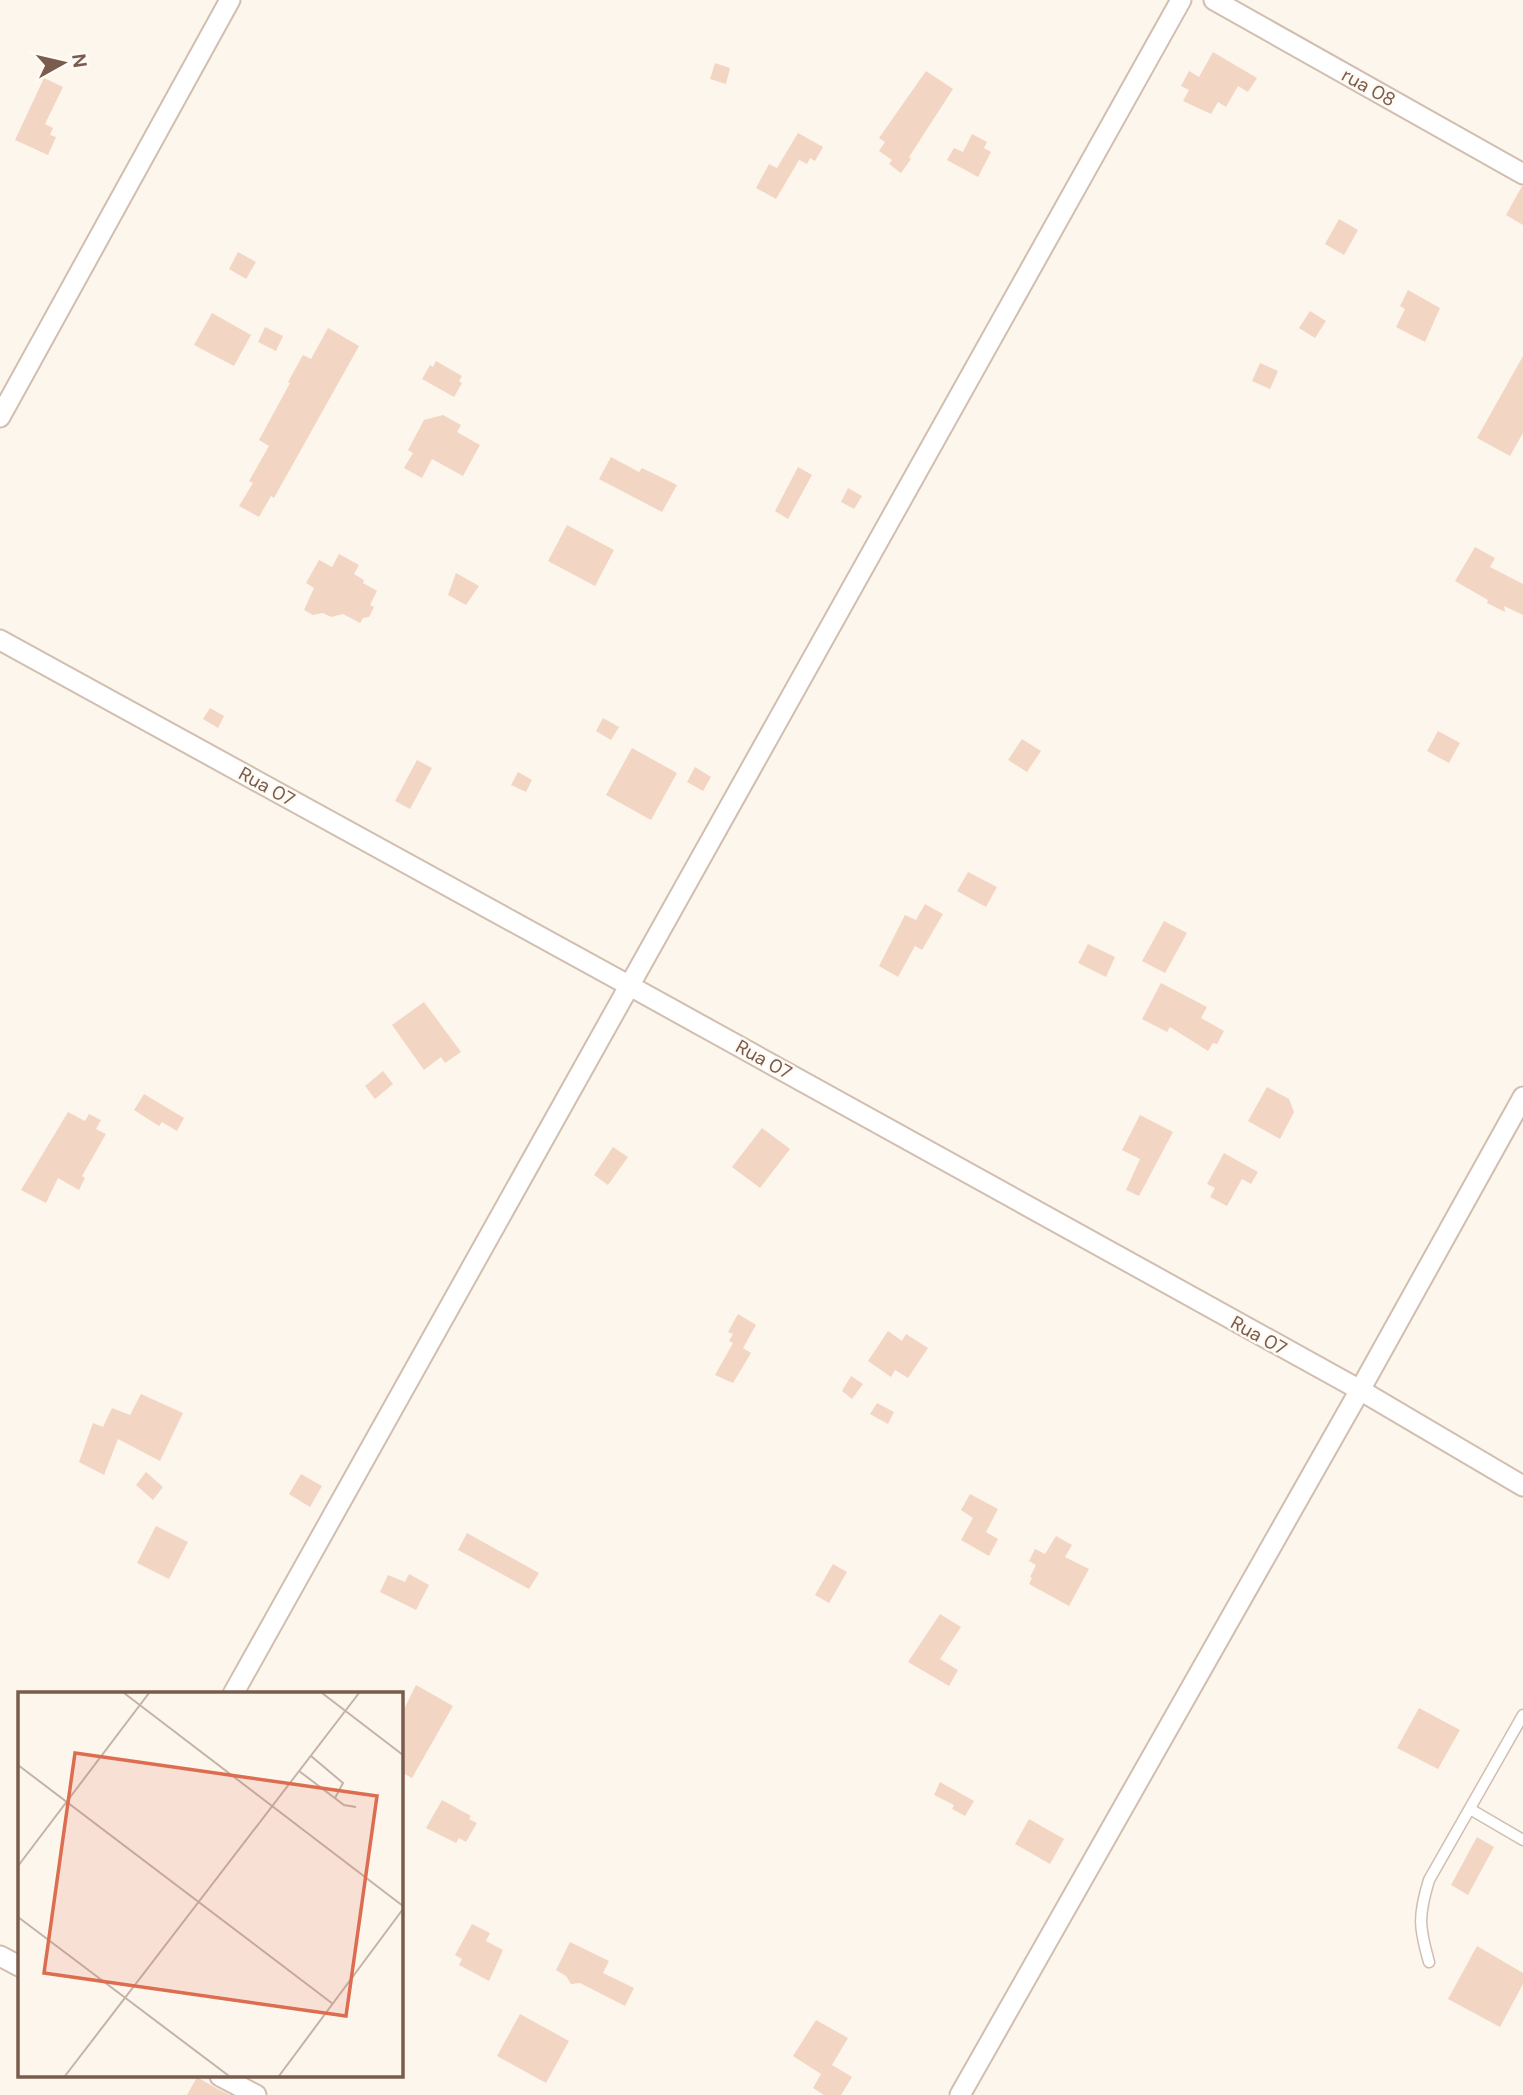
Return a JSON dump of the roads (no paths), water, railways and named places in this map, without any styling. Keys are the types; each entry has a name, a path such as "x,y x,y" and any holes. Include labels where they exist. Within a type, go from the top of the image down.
{"street":[{"path":"0,417 230,0"},
{"path":"234,1692 1181,0"},
{"name":"rua 08","path":"1214,0 1523,174"},
{"name":"Rua 07","path":"0,640 1360,1390 1523,1486"},
{"path":"960,2095 1523,1097"},
{"path":"0,1956 18,1965"},
{"path":"224,2078 256,2095"}],"lane":[{"path":"1429,1962 1421,1936 1420,1908 1429,1880 1523,1715"},
{"path":"1470,1809 1523,1840"}]}
